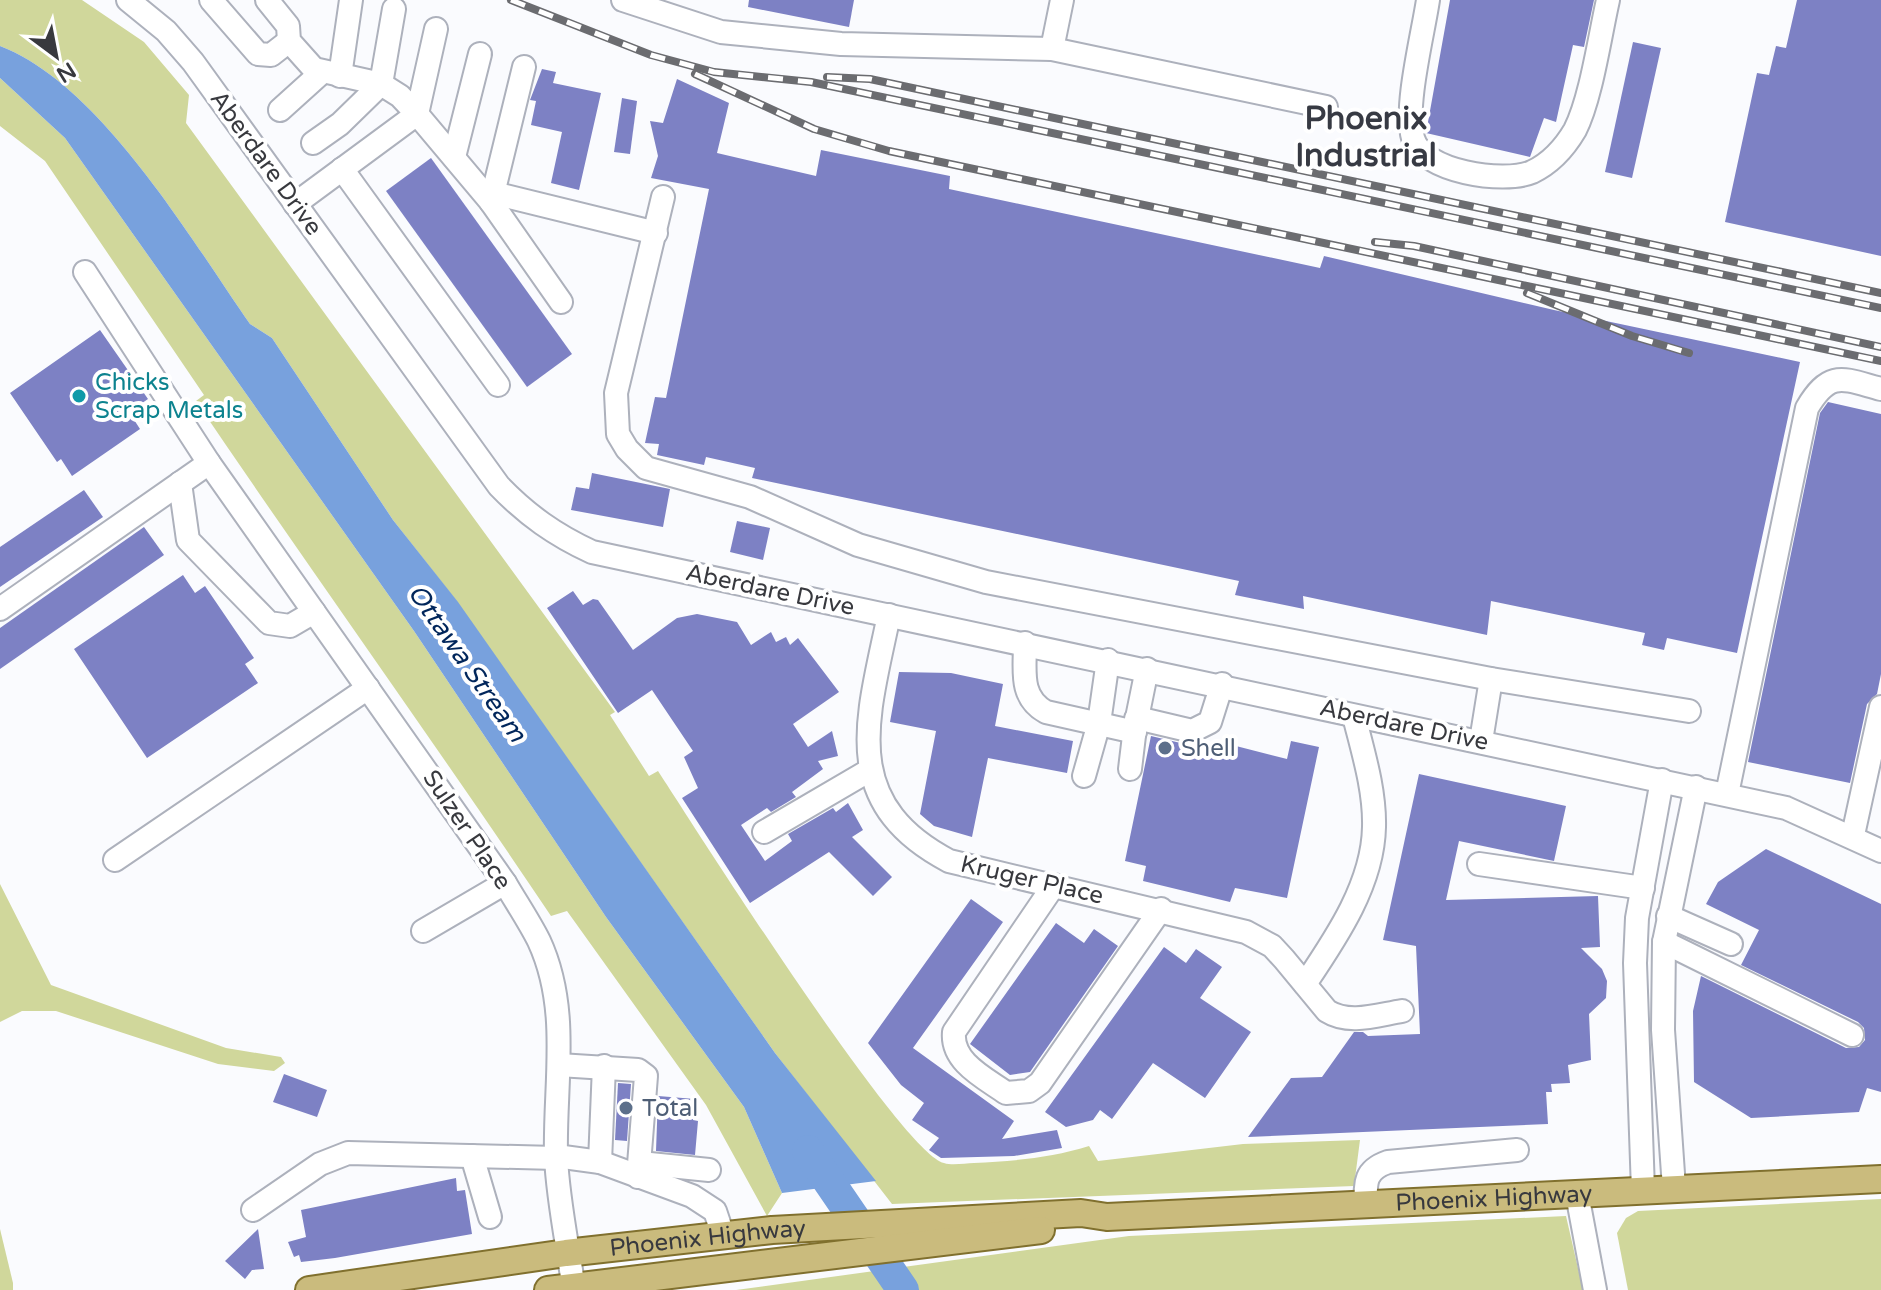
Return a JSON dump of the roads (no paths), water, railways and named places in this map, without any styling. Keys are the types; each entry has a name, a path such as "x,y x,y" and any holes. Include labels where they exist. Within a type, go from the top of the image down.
{"main road":[{"name":"Phoenix Highway","path":"309,1290 566,1253 772,1230 944,1231 1084,1225 1107,1217 1881,1179"},
{"name":"Phoenix Highway","path":"548,1290 811,1260 944,1231"}],"street":[{"name":"Aberdare Drive","path":"128,0 166,31 193,62 499,486 525,513 561,538 592,552 1727,794 1786,808 1853,835 1881,851"},
{"path":"211,0 258,54 271,55 289,41"},
{"path":"267,0 288,26 289,41 330,75 381,84 400,96 492,197 561,302"},
{"path":"280,110 330,75 351,0"},
{"path":"623,0 721,32 841,44 1052,49 1326,107"},
{"path":"1052,49 1062,0"},
{"path":"1428,0 1410,120 1413,142 1424,156 1442,166 1503,178 1533,171 1555,157 1576,128 1608,0"},
{"path":"313,143 359,108 381,84 394,9"},
{"path":"295,204 417,114 436,29"},
{"path":"454,157 480,54"},
{"path":"492,197 524,67"},
{"path":"342,169 498,385"},
{"path":"492,197 656,233"},
{"path":"663,197 616,393 615,415 627,449 646,468 750,497 858,545 986,582 1491,679 1689,711"},
{"name":"Sulzer Place","path":"85,272 209,463 505,883 539,941 554,984 560,1026 556,1157 566,1253 574,1288"},
{"path":"1727,794 1807,408 1825,383 1837,378 1881,389"},
{"path":"0,609 209,463"},
{"path":"180,483 188,540 269,623 275,627 290,626 314,612"},
{"name":"Kruger Place","path":"889,615 866,746 870,770 880,796 896,820 922,847 949,861 1161,909 1246,932 1272,946 1327,1011 1347,1019 1402,1011"},
{"path":"1025,643 1025,686 1036,706 1046,712 1099,723 1192,731 1210,722 1222,684"},
{"path":"1084,776 1099,723 1108,660"},
{"path":"1130,769 1147,669"},
{"path":"1481,741 1491,679"},
{"path":"115,860 368,688"},
{"path":"1853,835 1881,707"},
{"path":"1310,991 1368,867 1375,828 1372,793 1354,716"},
{"path":"764,832 870,770"},
{"path":"1643,1190 1635,963 1643,888 1662,780"},
{"path":"1674,1188 1663,1030 1664,942 1696,787"},
{"path":"1479,864 1643,888"},
{"path":"423,931 505,883"},
{"path":"1054,885 954,1032 953,1043 960,1058 1006,1093 1029,1091 1040,1083 1161,909"},
{"path":"1668,916 1731,944"},
{"path":"1664,942 1852,1035"},
{"path":"559,1065 638,1070 646,1076 639,1170"},
{"path":"600,1162 604,1066"},
{"path":"1366,1204 1365,1181 1373,1168 1388,1162 1517,1150"},
{"path":"253,1210 320,1164 348,1153 556,1157 639,1170 709,1170"},
{"path":"472,1156 490,1217"},
{"path":"639,1170 706,1202 715,1211 723,1235"},
{"path":"1577,1194 1595,1290"}],"water":[{"path":"0,46 37,65 73,93 107,128 171,208 250,324 272,338 393,520 458,602 775,1053 876,1181 782,1193 744,1107 606,917 414,631 65,138 0,78"}],"waterway":[{"name":"Ottawa Stream","path":"808,1151 903,1290"}],"railway":[{"path":"511,0 651,55 714,72 811,82 1881,308"},
{"path":"695,74 814,129 889,151 1881,361"},
{"path":"827,77 870,79 1881,293"},
{"path":"1375,242 1414,246 1881,347"},
{"path":"1527,293 1632,336 1689,353"}],"place":[{"name":"Chicks Scrap Metals","path":"79,396"},
{"name":"Shell","path":"1165,748"},
{"name":"Total","path":"626,1108"}],"district":[{"name":"Phoenix Industrial","path":"1366,138"}]}
